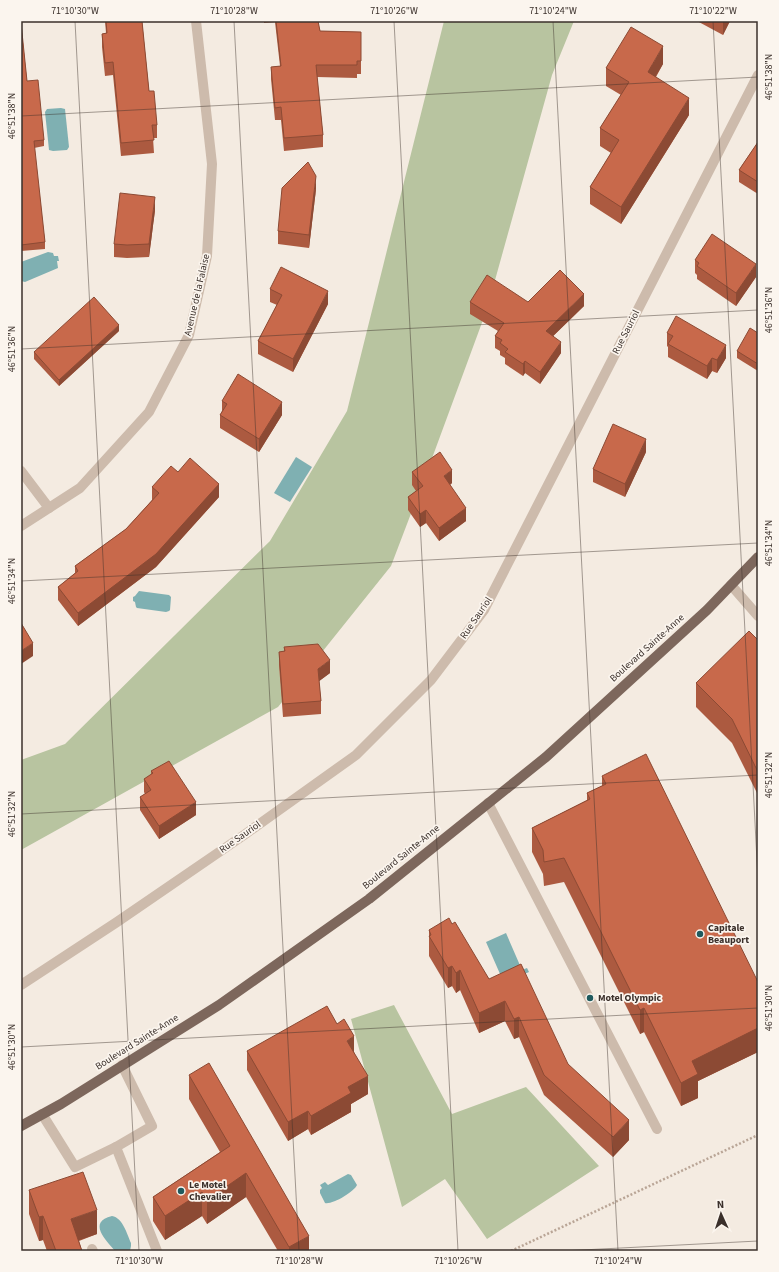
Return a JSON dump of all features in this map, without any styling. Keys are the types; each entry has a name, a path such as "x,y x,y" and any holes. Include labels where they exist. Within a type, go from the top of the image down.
{"main road":[{"name":"Boulevard Sainte-Anne","path":"21,1126 219,1005 369,899 546,757 707,610 758,557"}],"street":[{"name":"Avenue de la Falaise","path":"21,526 80,488 149,412 189,335 207,256 212,164 196,21"},
{"name":"Rue Sauriol","path":"21,985 117,922 238,839 356,755 431,680 484,610 758,75"},
{"path":"21,471 49,508"},
{"path":"731,585 758,616"},
{"path":"488,803 657,1129"},
{"path":"42,1114 75,1167 116,1147 152,1126 122,1065"},
{"path":"116,1147 157,1251"}],"path":[{"path":"511,1251 758,1135"}],"green space":[{"path":"444,21 574,21 552,75 487,309 391,566 278,707 21,850 21,760 65,744 270,541 347,411"},
{"path":"394,1005 452,1114 526,1087 599,1166 487,1239 445,1179 402,1207 351,1019"}],"water":[{"path":"47,109 65,109 69,147 67,150 53,151 49,150 45,112"},
{"path":"48,252 53,253 54,256 58,256 58,268 25,282 21,281 21,262"},
{"path":"296,457 312,467 290,502 274,493"},
{"path":"139,591 169,595 171,597 170,610 166,612 137,608 135,602 133,601 133,597"},
{"path":"506,933 522,970 527,968 529,972 504,983 486,942"},
{"path":"348,1174 351,1175 357,1185 355,1188 333,1202 325,1203 320,1193 322,1188 320,1185 325,1182 328,1185"},
{"path":"112,1216 116,1217 122,1223 131,1243 130,1251 115,1251 101,1232 101,1222"}],"building":[{"path":"106,21 142,21 149,91 154,91 157,125 152,125 154,140 121,143 113,62 105,63 102,34 107,33"},
{"path":"276,21 318,21 320,31 361,32 361,61 357,61 357,65 316,65 323,135 284,138 281,107 275,108 271,67 281,66"},
{"path":"21,23 27,81 38,80 44,140 34,141 45,242 21,245"},
{"path":"631,27 663,46 648,72 689,98 621,207 590,187 619,140 600,128 629,82 606,68"},
{"path":"758,142 758,182 739,170"},
{"path":"308,162 316,176 309,235 278,231 282,188"},
{"path":"120,193 155,197 149,244 114,244"},
{"path":"712,234 756,264 736,293 697,266 699,263 695,260"},
{"path":"281,267 328,291 293,359 258,341 282,295 270,289"},
{"path":"560,270 584,294 546,331 561,342 540,372 525,361 523,364 505,352 508,349 500,343 502,340 495,336 504,323 470,302 487,275 528,302"},
{"path":"94,297 119,325 59,380 34,352"},
{"path":"676,316 726,345 717,360 712,358 707,366 668,344 673,336 667,333"},
{"path":"750,328 758,333 758,364 737,351"},
{"path":"238,374 282,402 259,439 220,415 227,404 222,401"},
{"path":"613,424 646,439 625,484 593,469"},
{"path":"440,452 452,470 444,476 466,508 439,528 426,510 420,514 408,497 423,486 412,472"},
{"path":"190,458 219,484 156,554 78,613 58,587 78,571 75,566 126,529 159,493 152,487 171,466 178,472"},
{"path":"21,623 33,643 21,651"},
{"path":"749,631 758,640 758,772 732,719 696,683"},
{"path":"318,644 330,660 318,669 321,701 283,704 279,652 285,651 284,647"},
{"path":"646,754 758,982 758,1028 692,1061 698,1074 681,1083 644,1008 640,1010 564,858 544,862 543,850 532,828 590,799 587,793 606,784 602,776"},
{"path":"169,761 196,802 159,826 140,797 151,790 144,779 153,773 151,771"},
{"path":"449,918 452,924 455,922 489,979 521,964 568,1064 629,1120 613,1137 544,1075 519,1017 514,1019 505,1001 479,1013 460,970 456,973 452,966 448,968 429,936 431,935 429,930"},
{"path":"327,1006 337,1024 344,1019 354,1036 347,1041 368,1076 348,1087 351,1093 311,1116 308,1111 288,1122 247,1051"},
{"path":"209,1063 309,1236 289,1247 246,1173 207,1200 202,1192 165,1216 153,1197 230,1146 189,1075"},
{"path":"83,1172 97,1210 71,1219 82,1251 56,1251 43,1216 39,1217 29,1190"}],"place":[{"name":"Capitale Beauport","path":"700,934"},
{"name":"Motel Olympic","path":"590,998"},
{"name":"Le Motel Chevalier","path":"181,1191"}]}
